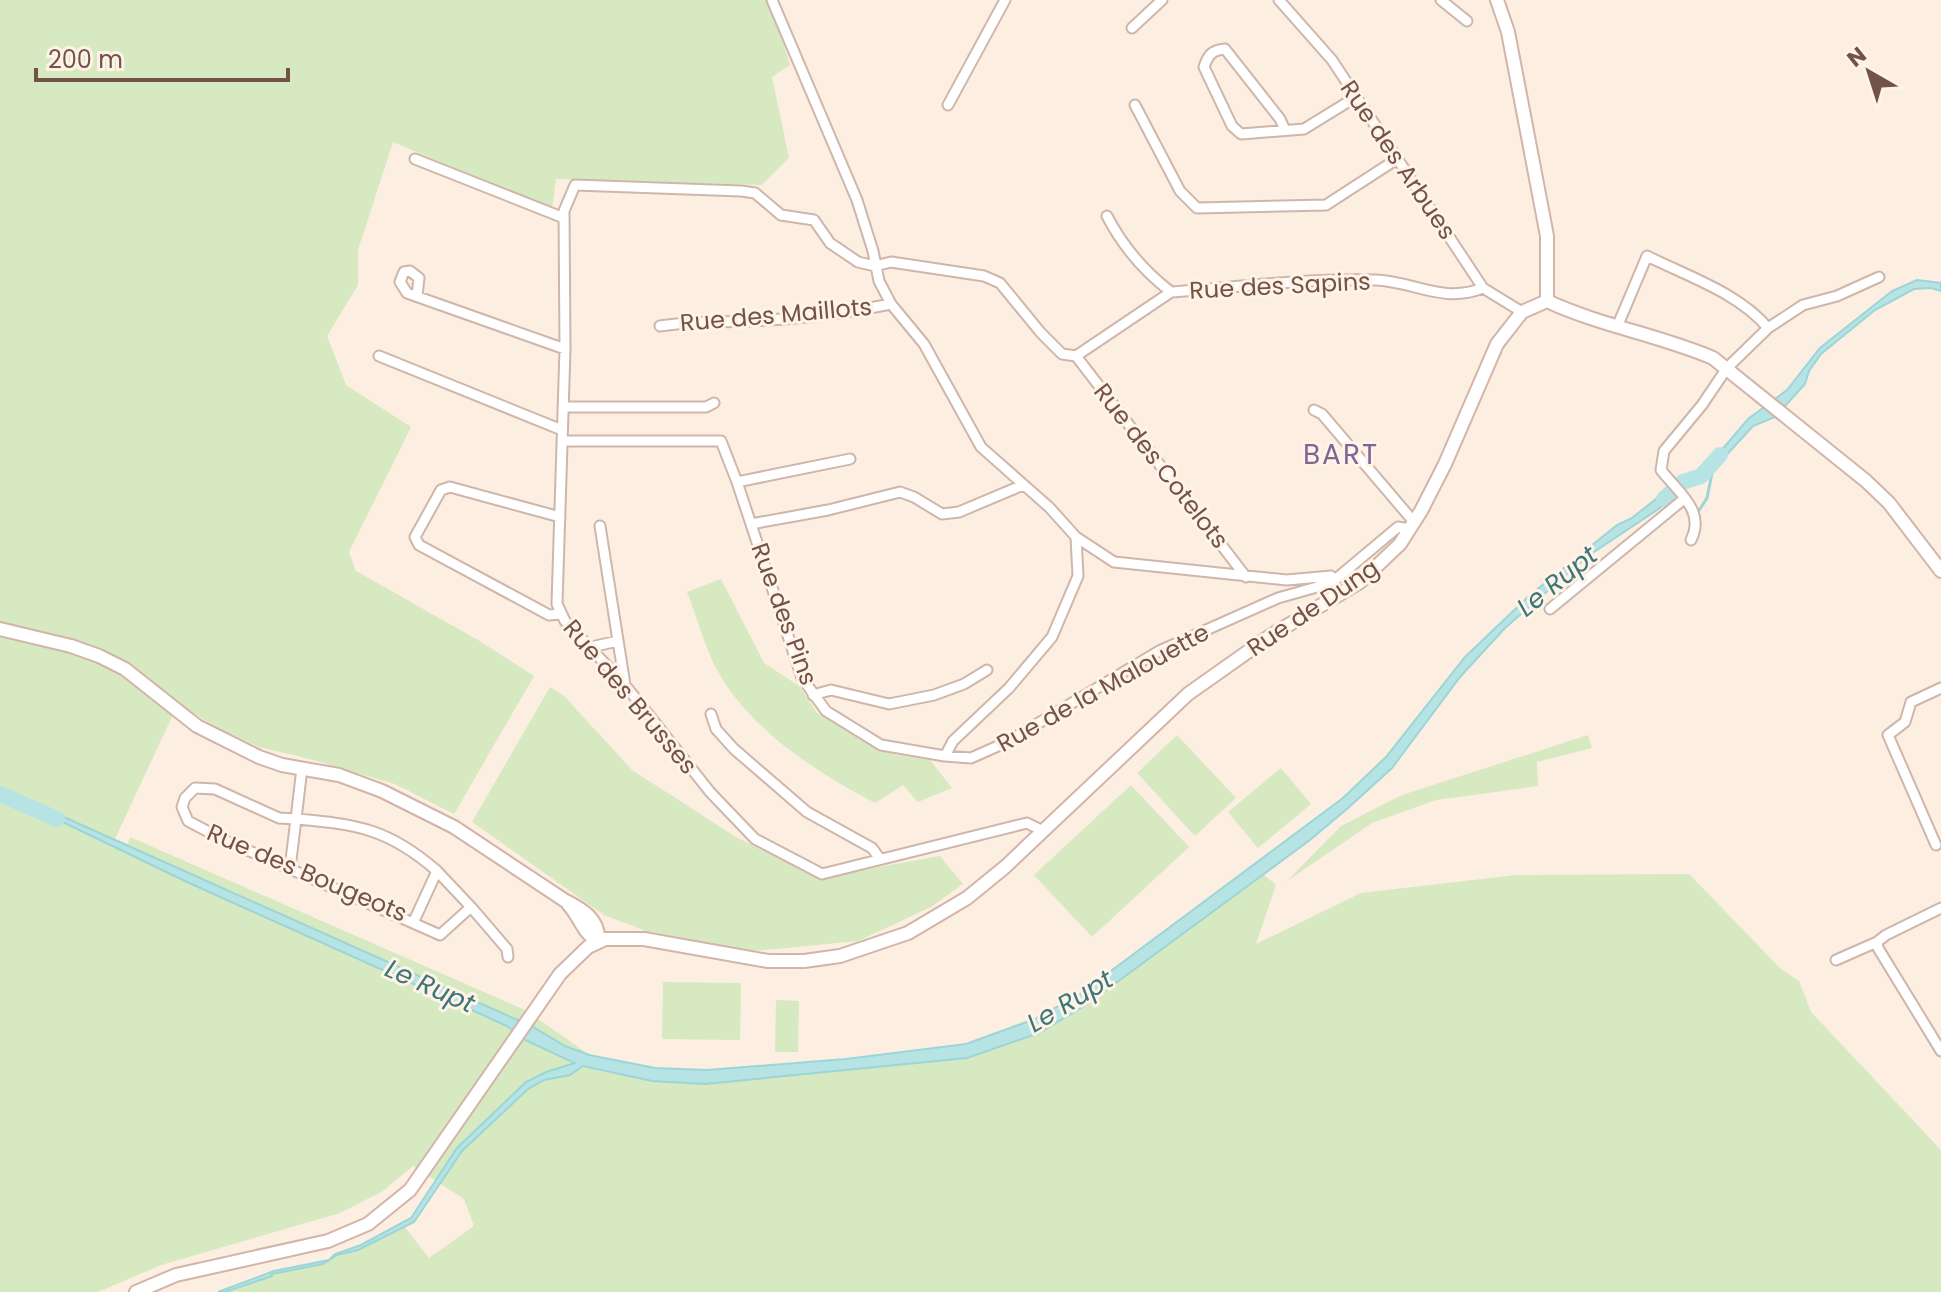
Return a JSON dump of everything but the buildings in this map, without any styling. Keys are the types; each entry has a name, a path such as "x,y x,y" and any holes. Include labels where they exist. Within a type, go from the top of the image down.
{"main road":[{"path":"1497,0 1508,32 1547,236 1547,301 1617,327 1686,346 1713,358 1866,481 1889,503 1941,571"},
{"name":"Rue de Dung","path":"598,942 644,939 768,961 804,961 840,956 908,933 948,911 1005,867 1188,694 1270,636 1360,582 1400,544 1445,464 1497,344 1522,312 1547,301"},
{"path":"0,629 99,656 125,669 197,726 259,757 354,779 454,827 564,900 590,937 598,942 573,959 410,1190 368,1224 328,1241 176,1275 136,1292"}],"street":[{"path":"772,0 857,200 875,266 891,304 924,344 981,447 1049,507 1076,537 1114,562 1246,577 1287,580 1331,576 1336,579"},
{"path":"948,105 1005,0"},
{"path":"1132,28 1162,0"},
{"name":"Rue des Arbues","path":"1279,0 1332,60 1483,288 1522,312"},
{"path":"1441,0 1467,21"},
{"path":"1285,130 1280,119 1225,49 1215,50 1207,57 1204,67 1232,126 1241,134 1304,129 1356,97"},
{"path":"1135,105 1180,191 1197,208 1326,205 1397,159"},
{"path":"415,159 564,218"},
{"name":"Rue des Brusses","path":"875,266 858,262 830,243 814,220 781,215 755,193 575,185 564,211 565,349 557,604 560,614 625,685 710,792 755,839 822,874 1027,823 1041,830"},
{"name":"Rue des Sapins","path":"1107,216 1119,239 1171,292"},
{"path":"1617,327 1647,256 1739,302 1768,328"},
{"path":"875,266 891,262 984,276 1000,283 1062,354 1076,356"},
{"path":"1691,540 1697,525 1693,509 1661,470 1664,451 1702,405 1727,368 1768,328 1803,305 1837,296 1879,277"},
{"name":"Rue des Sapins","path":"1076,356 1171,292 1297,282 1378,280 1440,294 1467,294 1483,288"},
{"path":"417,296 565,349"},
{"name":"Rue des Maillots","path":"660,326 766,320 891,304"},
{"path":"379,356 562,430"},
{"name":"Rue des Cotelots","path":"1076,356 1246,577"},
{"path":"563,407 706,407 714,403"},
{"path":"1314,410 1322,414 1411,525"},
{"name":"Rue des Pins","path":"563,441 721,441 802,678 813,695 826,711 881,745 945,756"},
{"path":"737,482 850,459"},
{"path":"751,524 828,510 900,492 942,514 959,512 1023,485"},
{"path":"560,517 450,487 441,490 415,537 419,545 549,615 560,614"},
{"path":"1550,609 1682,496"},
{"name":"Rue de la Malouette","path":"1076,537 1078,576 1052,637 1009,688 953,741 945,756 971,758 983,753 1007,742 1159,651 1278,598 1336,579 1398,527 1411,525"},
{"path":"600,526 625,685"},
{"path":"591,647 618,641"},
{"path":"813,695 831,690 889,704 934,695 964,684 987,670"},
{"path":"1936,845 1888,735 1905,722 1911,702 1941,688"},
{"path":"711,714 716,729 734,749 807,812 872,848 880,859"},
{"name":"Rue des Bougeots","path":"296,819 302,768"},
{"name":"Rue des Bougeots","path":"195,788 215,789 279,818 296,819 337,822 376,831 413,850 437,871 413,923 188,821 182,807 185,798 195,788"},
{"path":"290,868 296,819"},
{"path":"437,871 507,949 508,957"},
{"path":"413,923 440,935 471,907"},
{"path":"1836,960 1941,908"},
{"path":"1877,942 1941,1051"}],"green space":[{"path":"0,0 771,0 790,65 772,77 789,158 762,185 556,179 552,209 393,142 358,250 358,285 327,336 346,385 411,427 349,552 356,571 478,640 534,676 454,814 395,784 259,747 218,728 178,704 115,839 128,844 130,837 525,1010 597,1060 705,1079 954,1055 1042,1029 1117,982 1263,874 1276,885 1256,944 1361,893 1516,875 1689,874 1780,968 1799,981 1811,1012 1941,1150 1941,1292 221,1292 262,1277 327,1261 404,1226 429,1258 474,1226 464,1199 413,1166 383,1191 340,1213 161,1265 98,1292 0,1292"},
{"path":"721,579 764,663 799,686 817,713 862,741 896,755 930,760 952,788 918,802 903,785 875,803 805,761 762,726 726,685 713,662 687,592"},
{"path":"550,687 564,696 632,770 736,837 818,878 940,856 963,884 931,907 858,941 753,951 646,931 604,915 472,822"},
{"path":"1177,735 1236,798 1195,836 1137,773"},
{"path":"1588,735 1592,748 1537,762 1538,786 1436,800 1372,823 1287,881 1341,826 1402,795"},
{"path":"1281,768 1311,804 1258,848 1228,812"},
{"path":"1131,785 1189,847 1092,937 1034,875"},
{"path":"663,982 741,983 740,1040 662,1039"},
{"path":"776,1000 799,1001 798,1052 775,1052"}],"water":[{"path":"1917,280 1941,283 1941,291 1914,289 1875,310 1821,354 1809,371 1805,384 1775,417 1753,426 1710,473 1704,467 1748,419 1787,390 1820,348 1892,291"},
{"path":"1671,487 1674,494 1660,508 1588,556 1505,628 1460,677 1392,768 1348,808 1310,840 1086,1005 1039,1033 967,1058 705,1084 652,1081 583,1066 570,1075 544,1080 528,1089 462,1151 414,1222 323,1264 272,1274 225,1292 218,1292 274,1271 329,1260 335,1254 361,1245 411,1218 457,1148 526,1082 575,1063 525,1040 507,1026 187,882 40,811 66,818 589,1055 655,1068 707,1070 846,1059 966,1044 1035,1019 1080,994 1343,798 1386,757 1465,657 1530,595 1617,525 1632,518"}],"waterway":[{"name":"Le Rupt","path":"1664,499 1683,482 1701,476 1720,455"},
{"path":"1698,512 1707,498 1713,468"},
{"name":"Le Rupt","path":"0,794 57,819"}],"district":[{"name":"BART","path":"1341,454"}]}
